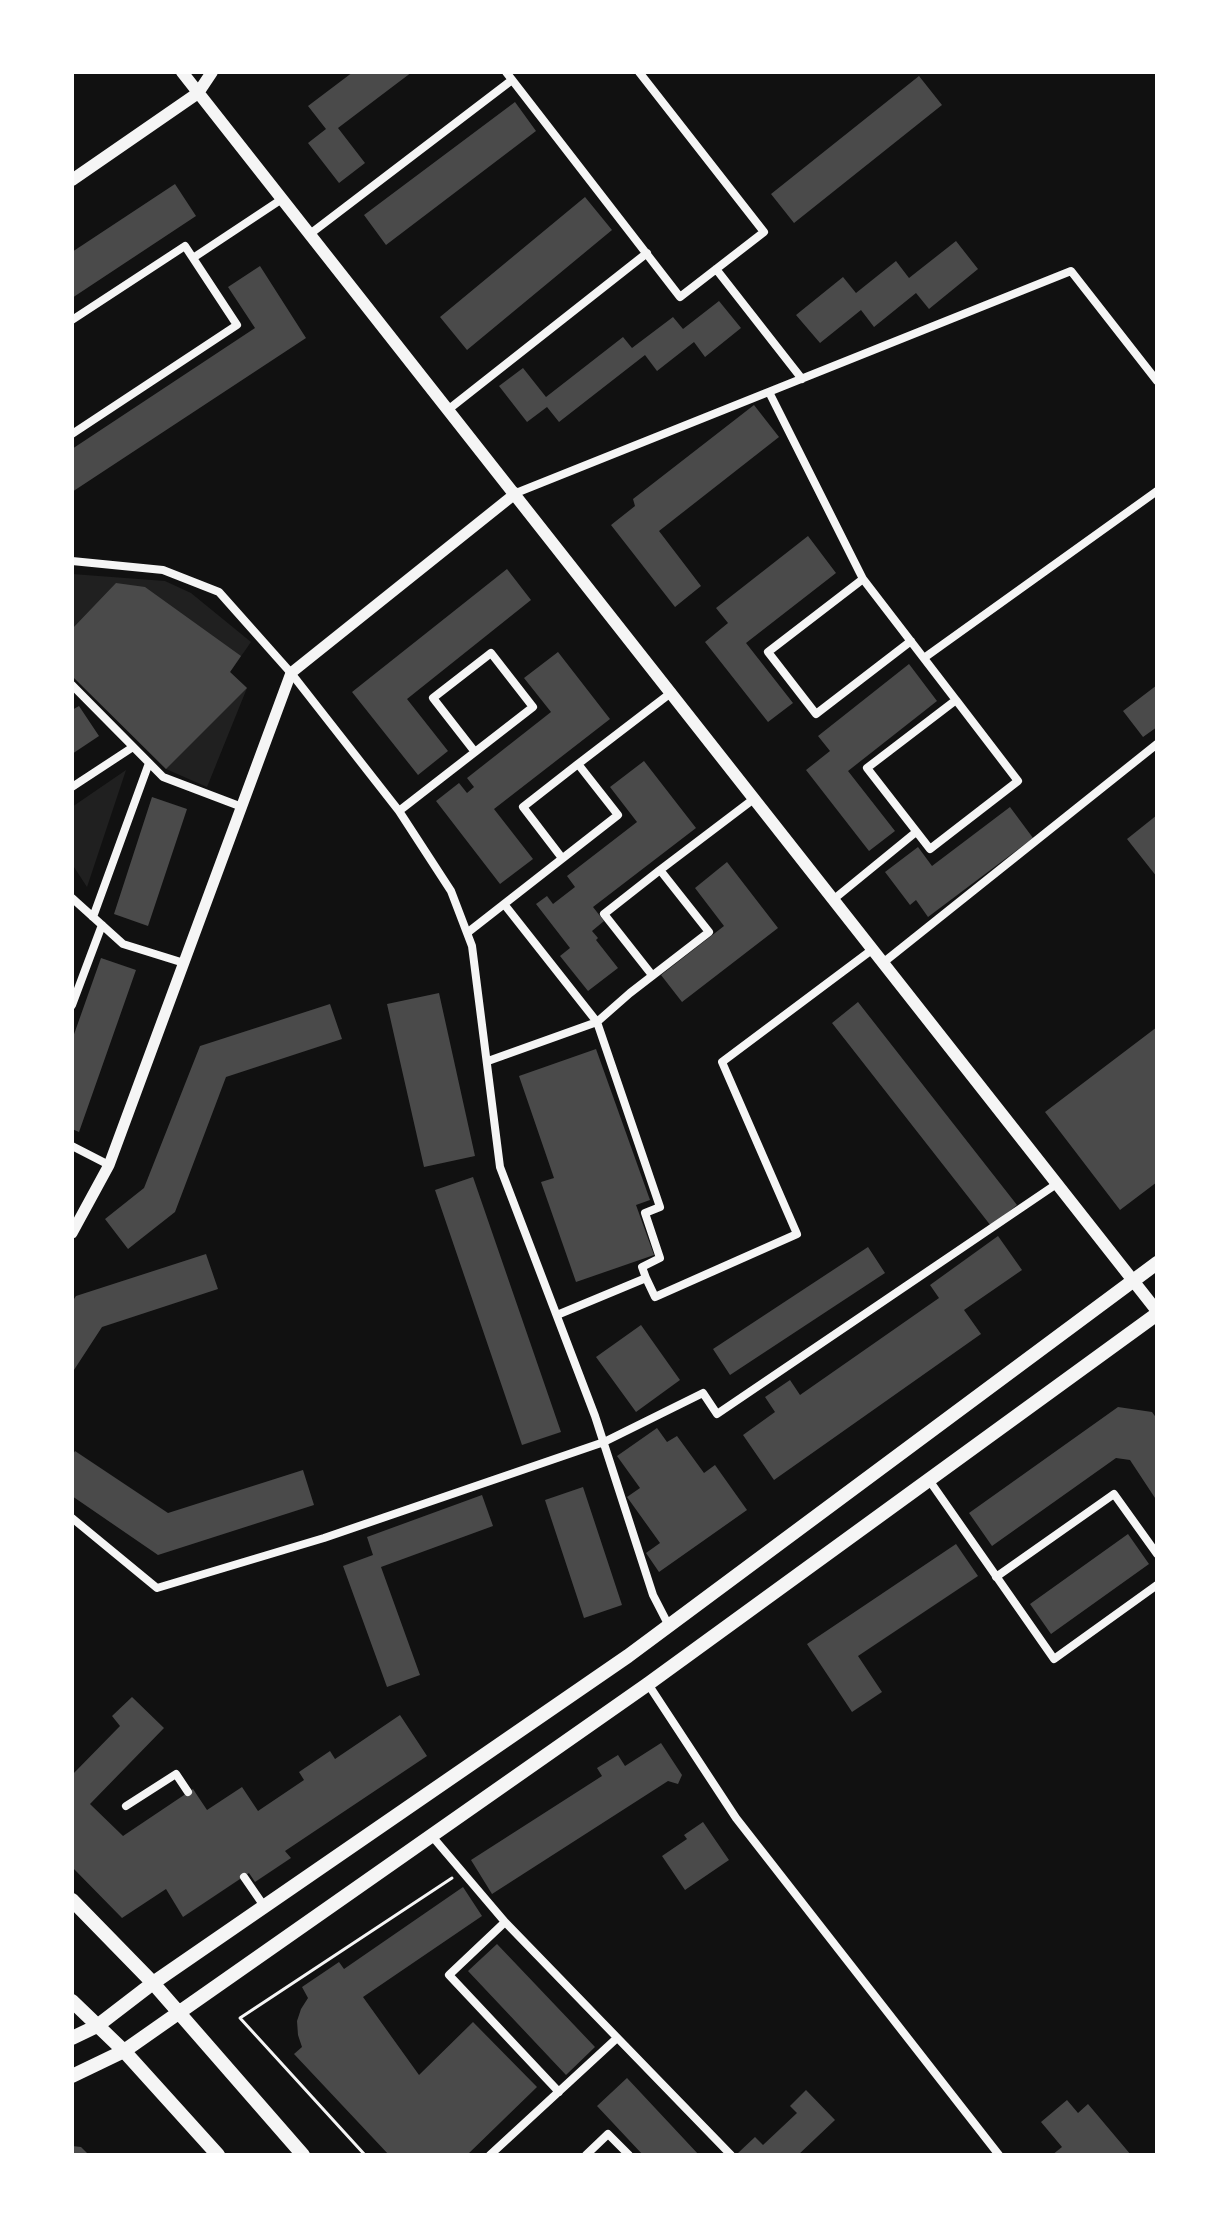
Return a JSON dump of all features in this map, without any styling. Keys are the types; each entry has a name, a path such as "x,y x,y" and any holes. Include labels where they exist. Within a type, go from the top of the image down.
{"main road":[{"path":"72,2076 124,2051 648,1684 1157,1312 182,72"},
{"path":"72,180 198,93 212,72"},
{"path":"72,2038 97,2026 153,1983 669,1626 1157,1263"},
{"path":"72,1900 153,1983 303,2155"},
{"path":"72,2001 124,2051 218,2155"}],"street":[{"path":"310,234 509,76 680,297 764,232 639,72"},
{"path":"193,258 282,199"},
{"path":"72,320 185,246 237,325 72,434"},
{"path":"449,409 647,253"},
{"path":"716,269 802,379"},
{"path":"72,1233 109,1165 291,673 516,493 1071,271 1157,381"},
{"path":"769,392 863,579 911,641 1018,781 930,849 867,768 956,700 962,708"},
{"path":"924,658 1157,491"},
{"path":"72,561 163,570 219,592 291,673 399,811 451,891 472,946 500,1167 604,1442 653,1595 669,1626"},
{"path":"863,579 768,652 816,714 911,641"},
{"path":"399,811 533,707 491,653 433,698 475,752"},
{"path":"72,685 76,696 163,777 242,807"},
{"path":"562,858 523,807 672,692"},
{"path":"884,962 1157,744"},
{"path":"72,787 133,747"},
{"path":"93,917 149,763"},
{"path":"467,933 618,815 578,764"},
{"path":"652,975 604,914 755,798"},
{"path":"834,899 916,832"},
{"path":"488,1061 597,1022 709,932 660,870"},
{"path":"72,898 123,944 184,963"},
{"path":"504,904 597,1022 660,1207 645,1213 660,1258 642,1267 655,1297 797,1234 722,1062 873,949"},
{"path":"72,1005 102,925"},
{"path":"72,1146 109,1165"},
{"path":"72,1518 157,1588 324,1538 604,1442 703,1393 717,1414 1058,1183"},
{"path":"557,1315 646,1278"},
{"path":"929,1480 1054,1659 1157,1585"},
{"path":"996,1577 1114,1494 1157,1554"},
{"path":"648,1684 736,1818 999,2155"},
{"path":"126,1806 176,1774 188,1792"},
{"path":"431,1835 505,1922 731,2155"},
{"path":"244,1877 264,1906"},
{"path":"505,1922 449,1975 559,2092"},
{"path":"490,2155 617,2038"},
{"path":"586,2155 608,2134 629,2155"}],"path":[{"path":"365,2155 240,2018 462,1872"}],"shaded area":[{"path":"72,574 165,581 191,593 251,642 230,672 247,688 207,787 166,769 72,676"},
{"path":"126,770 87,887 72,864 72,807"}],"building":[{"path":"353,72 412,72 338,128 365,163 339,183 308,143 326,129 308,106"},
{"path":"919,76 942,105 794,223 771,194"},
{"path":"515,102 536,131 386,245 364,215"},
{"path":"175,184 196,216 72,298 72,252"},
{"path":"585,197 612,230 467,350 440,317"},
{"path":"956,241 978,269 929,309 916,293 874,327 861,310 820,343 796,315 843,277 856,293 896,261 909,278"},
{"path":"260,266 306,338 72,492 72,449 255,328 228,287"},
{"path":"719,301 741,328 705,357 694,342 657,371 645,355 559,422 547,407 527,422 499,386 523,368 546,397 623,337 632,348 673,317 683,329"},
{"path":"754,405 779,437 659,531 701,586 675,607 611,525 635,506 633,499"},
{"path":"808,536 836,573 746,643 793,703 768,722 705,642 728,623 716,608"},
{"path":"507,569 531,600 407,699 448,751 418,775 352,692"},
{"path":"116,583 145,587 241,656 230,672 247,688 166,769 72,676 72,629"},
{"path":"558,652 610,719 494,809 533,859 500,884 436,801 459,783 467,793 474,787 467,778 551,712 524,678"},
{"path":"909,664 937,701 848,771 895,831 869,851 806,770 830,751 818,736"},
{"path":"1157,685 1157,727 1143,737 1123,711"},
{"path":"79,706 99,736 72,754 72,710"},
{"path":"644,761 696,828 593,907 604,921 592,931 618,968 588,991 560,956 570,948 536,904 547,896 553,904 575,887 567,876 637,822 610,787"},
{"path":"152,797 187,809 148,926 114,914"},
{"path":"1010,807 1033,838 928,917 916,900 910,905 885,872 918,847 932,866"},
{"path":"1157,815 1157,877 1127,839"},
{"path":"727,862 778,928 682,1002 661,975 724,926 695,888"},
{"path":"101,958 136,970 79,1132 72,1129 72,1040"},
{"path":"439,993 475,1156 424,1167 387,1004"},
{"path":"858,1002 1017,1205 991,1226 832,1023"},
{"path":"330,1004 342,1039 226,1077 175,1212 128,1249 105,1219 144,1188 200,1046"},
{"path":"1157,1027 1157,1182 1120,1210 1045,1112"},
{"path":"596,1049 650,1200 636,1205 654,1255 576,1282 541,1182 554,1178 519,1076"},
{"path":"473,1177 561,1432 522,1445 435,1190"},
{"path":"998,1236 1022,1270 964,1310 981,1334 774,1480 743,1435 775,1412 765,1397 790,1380 800,1395 939,1298 930,1285"},
{"path":"868,1247 885,1273 730,1375 713,1349"},
{"path":"206,1254 218,1289 102,1327 72,1373 72,1302 76,1296"},
{"path":"641,1325 680,1380 636,1412 596,1357"},
{"path":"1118,1407 1152,1412 1157,1419 1157,1501 1130,1460 1116,1458 992,1546 969,1513"},
{"path":"657,1428 667,1442 677,1436 704,1473 715,1465 747,1510 659,1572 646,1553 660,1543 627,1497 640,1488 617,1456"},
{"path":"75,1451 168,1513 303,1470 314,1505 158,1555 72,1496 72,1456"},
{"path":"583,1487 622,1605 584,1618 545,1500"},
{"path":"482,1495 493,1526 381,1567 420,1675 387,1687 343,1566 373,1555 367,1537"},
{"path":"1128,1534 1149,1564 1051,1634 1030,1604"},
{"path":"956,1544 978,1576 858,1656 882,1692 852,1712 807,1644"},
{"path":"132,1697 164,1728 90,1804 123,1836 193,1789 207,1810 242,1787 258,1811 304,1780 299,1772 330,1751 335,1759 400,1715 427,1756 285,1851 291,1858 255,1882 249,1873 183,1917 166,1889 122,1918 72,1867 72,1775 120,1726 112,1716"},
{"path":"661,1743 682,1775 678,1784 668,1781 492,1894 471,1860 602,1776 597,1768 618,1755 625,1766"},
{"path":"703,1822 729,1860 685,1890 662,1856 687,1839 684,1835"},
{"path":"463,1887 482,1916 363,1997 419,2075 473,2022 537,2087 467,2155 389,2155 294,2054 302,2047 297,2021 308,1998 302,1987 339,1962 344,1969"},
{"path":"497,1944 595,2047 566,2075 468,1971"},
{"path":"627,2078 699,2155 643,2155 597,2106"},
{"path":"806,2090 835,2120 798,2155 738,2153 755,2137 763,2145 797,2113 790,2106"},
{"path":"1067,2100 1078,2113 1088,2104 1131,2155 1052,2155 1062,2147 1041,2122"},
{"path":"72,2146 81,2147 89,2155 72,2155"}]}
